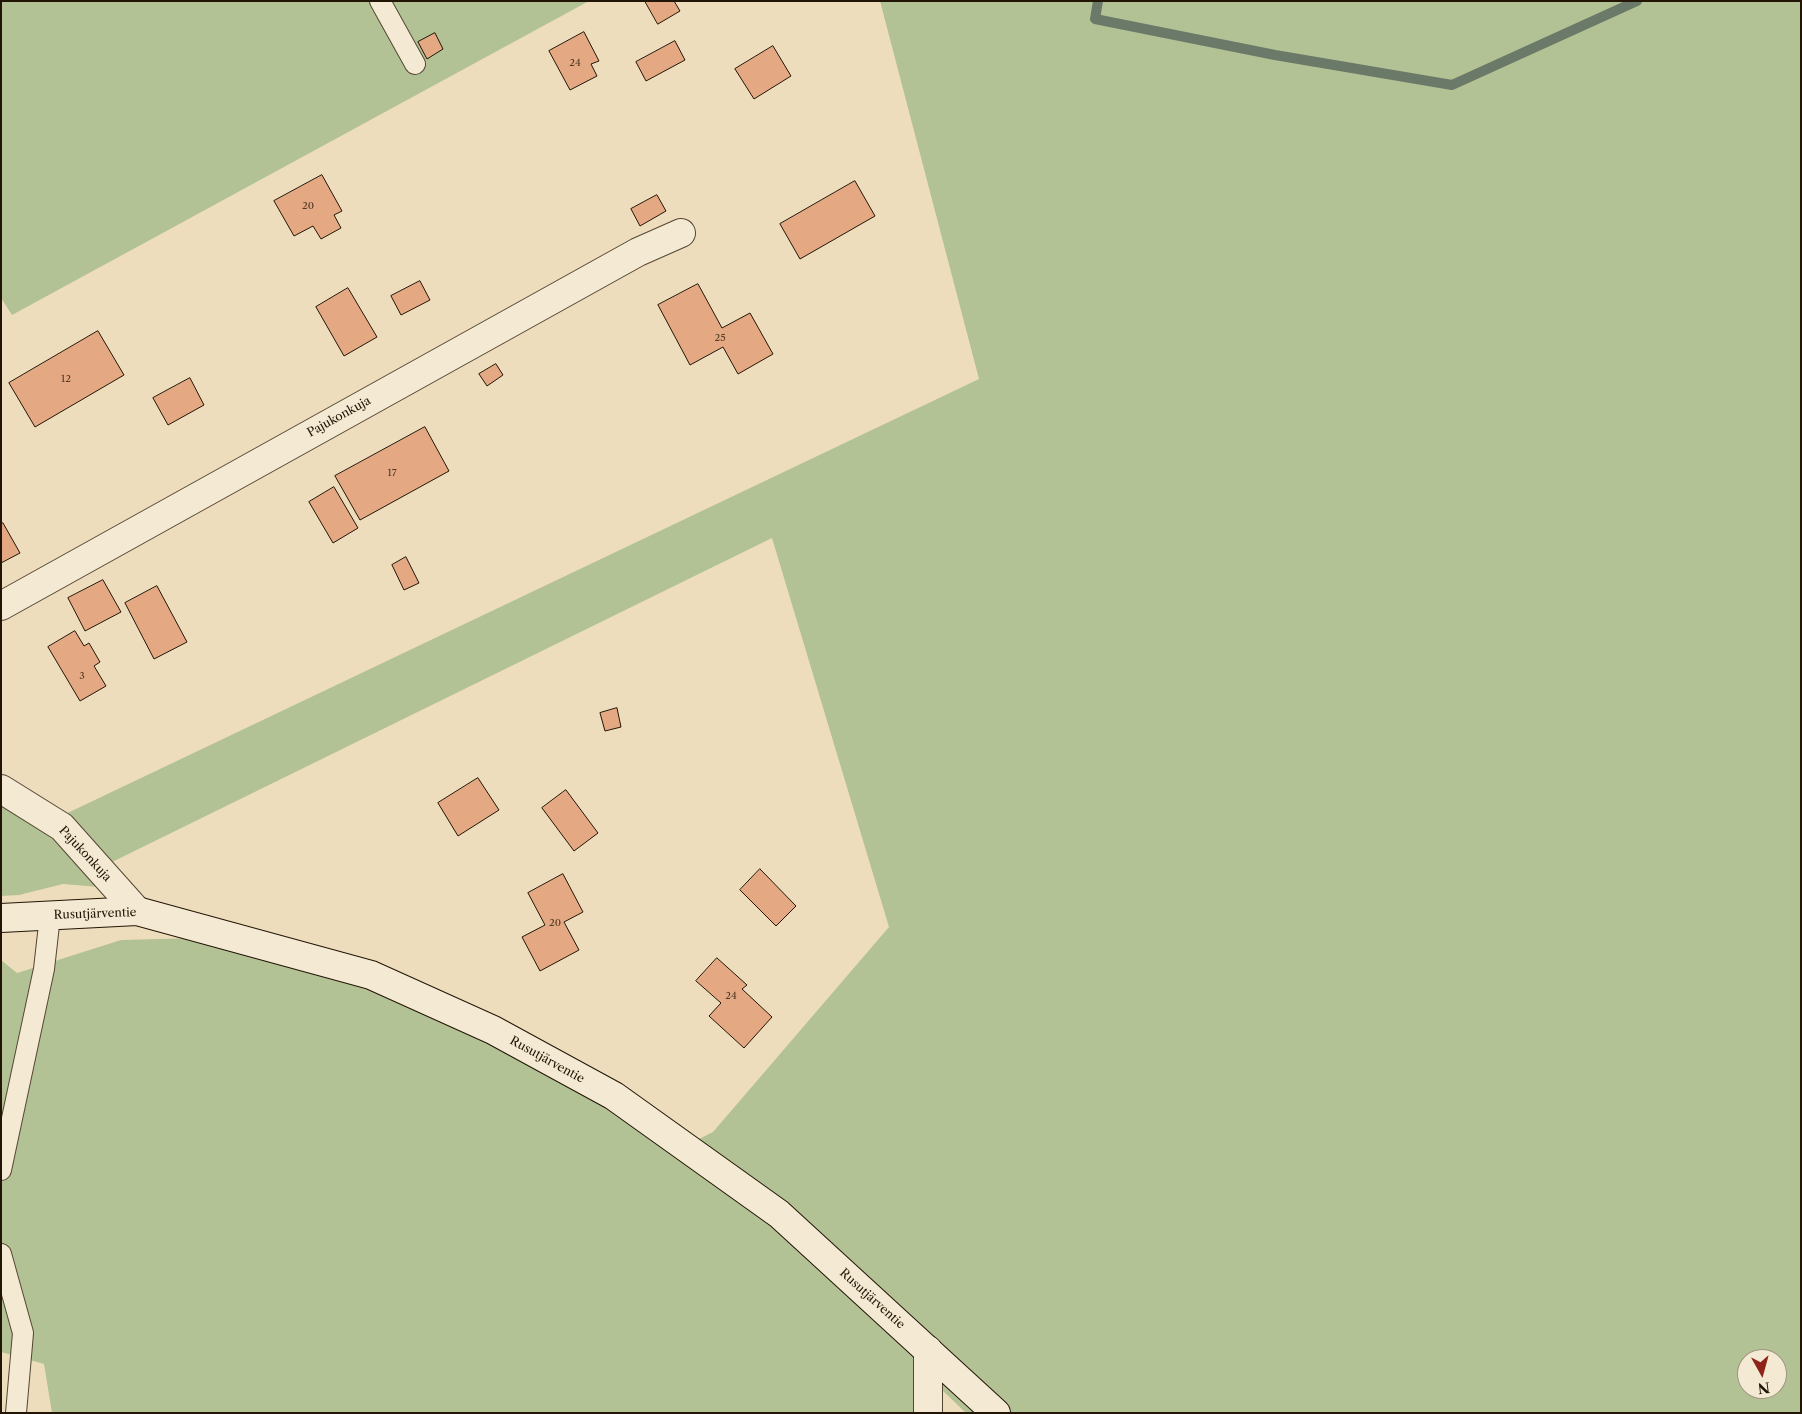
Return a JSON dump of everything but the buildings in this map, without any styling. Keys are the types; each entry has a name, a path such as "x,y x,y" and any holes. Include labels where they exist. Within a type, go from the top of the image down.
{"main road":[{"name":"Pajukonkuja","path":"1,606 638,252 681,233"},
{"name":"Pajukonkuja","path":"1,790 62,827 137,911"},
{"name":"Rusutjärventie","path":"1,918 137,911 371,975 493,1030 614,1096 779,1214 996,1413"},
{"path":"928,1350 928,1413"}],"lane":[{"path":"380,1 415,64"},
{"path":"1,1170 44,969 50,916"},
{"path":"1,1254 23,1333 16,1413"}],"green space":[{"path":"1,1 589,1 12,315 1,298"},
{"path":"880,1 1801,1 1801,1413 966,1413 919,1368 919,1413 52,1413 44,1364 1,1352 1,960 17,973 121,940 267,936 693,1142 713,1132 889,927 772,538 106,865 123,889 63,884 19,895 1,896 1,781 57,818 979,379"}],"waterway":[{"path":"1098,1 1095,19 1275,55 1452,85 1637,1"}]}
